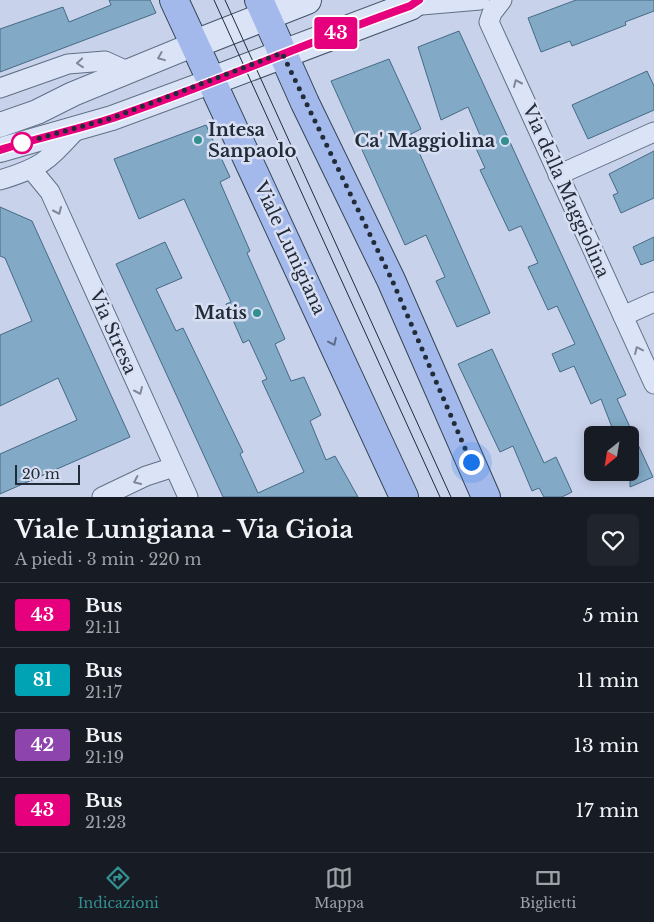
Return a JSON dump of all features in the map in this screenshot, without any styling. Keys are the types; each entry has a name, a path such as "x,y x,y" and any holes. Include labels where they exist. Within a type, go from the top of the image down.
{"main road":[{"name":"Viale Lunigiana","path":"174,0 404,497"},
{"path":"195,44 262,8 307,0"},
{"path":"212,81 414,3"},
{"path":"262,8 392,280 486,497"}],"street":[{"path":"414,3 480,0"},
{"name":"Via della Maggiolina","path":"502,0 492,12 489,22 654,384"},
{"path":"0,125 37,112 127,71 195,44"},
{"path":"0,88 68,64 105,61 127,71"},
{"path":"0,150 78,129 212,81"},
{"path":"0,180 32,170 47,162 78,129"},
{"path":"558,175 654,132"},
{"name":"Via Stresa","path":"32,170 50,192 188,497"},
{"path":"623,316 654,302"},
{"path":"102,497 146,476 174,467"}],"building":[{"path":"109,0 150,0 156,13 0,72 0,29 63,7 69,22 111,5"},
{"path":"576,0 654,0 654,11 625,22 626,25 572,46 570,41 541,52 528,18"},
{"path":"459,31 626,395 617,399 629,426 612,426 601,399 591,404 574,366 560,372 552,354 575,344 557,306 548,310 528,267 538,263 521,226 509,231 480,170 485,168 474,144 482,140 468,107 441,120 418,47"},
{"path":"389,59 421,129 411,134 490,313 457,327 436,281 445,277 426,235 405,245 331,81"},
{"path":"647,71 654,86 654,110 588,139 572,105"},
{"path":"206,125 230,177 220,182 250,251 247,253 285,339 275,344 291,381 304,377 321,415 310,421 326,460 335,456 358,497 223,497 116,264 165,242 182,278 156,289 176,331 183,328 243,452 240,454 258,493 304,472 262,381 267,379 249,340 243,343 226,304 231,302 184,199 139,219 114,159"},
{"path":"654,151 654,198 621,213 613,195 618,193 609,174"},
{"path":"0,207 32,221 130,437 0,494 0,454 77,420 58,378 0,406 0,335 32,321 5,258 0,256"},
{"path":"654,237 654,260 641,265 633,247"},
{"path":"492,349 544,463 556,457 572,492 562,497 544,497 539,488 532,491 513,446 500,452 458,364"},
{"path":"639,447 653,477 630,487 630,481 639,481"}],"tram line":[{"path":"214,0 440,497"},
{"path":"225,0 451,497"}],"bus line":[{"name":"43","path":"0,150 78,129 175,96 310,42 410,6 419,0"}],"place":[{"name":"Intesa Sanpaolo","path":"198,140"},
{"name":"Ca' Maggiolina","path":"505,141"},
{"name":"Matis","path":"257,313"}],"route":[{"path":"22,143 112,118 282,53 392,280 471,462"}]}
